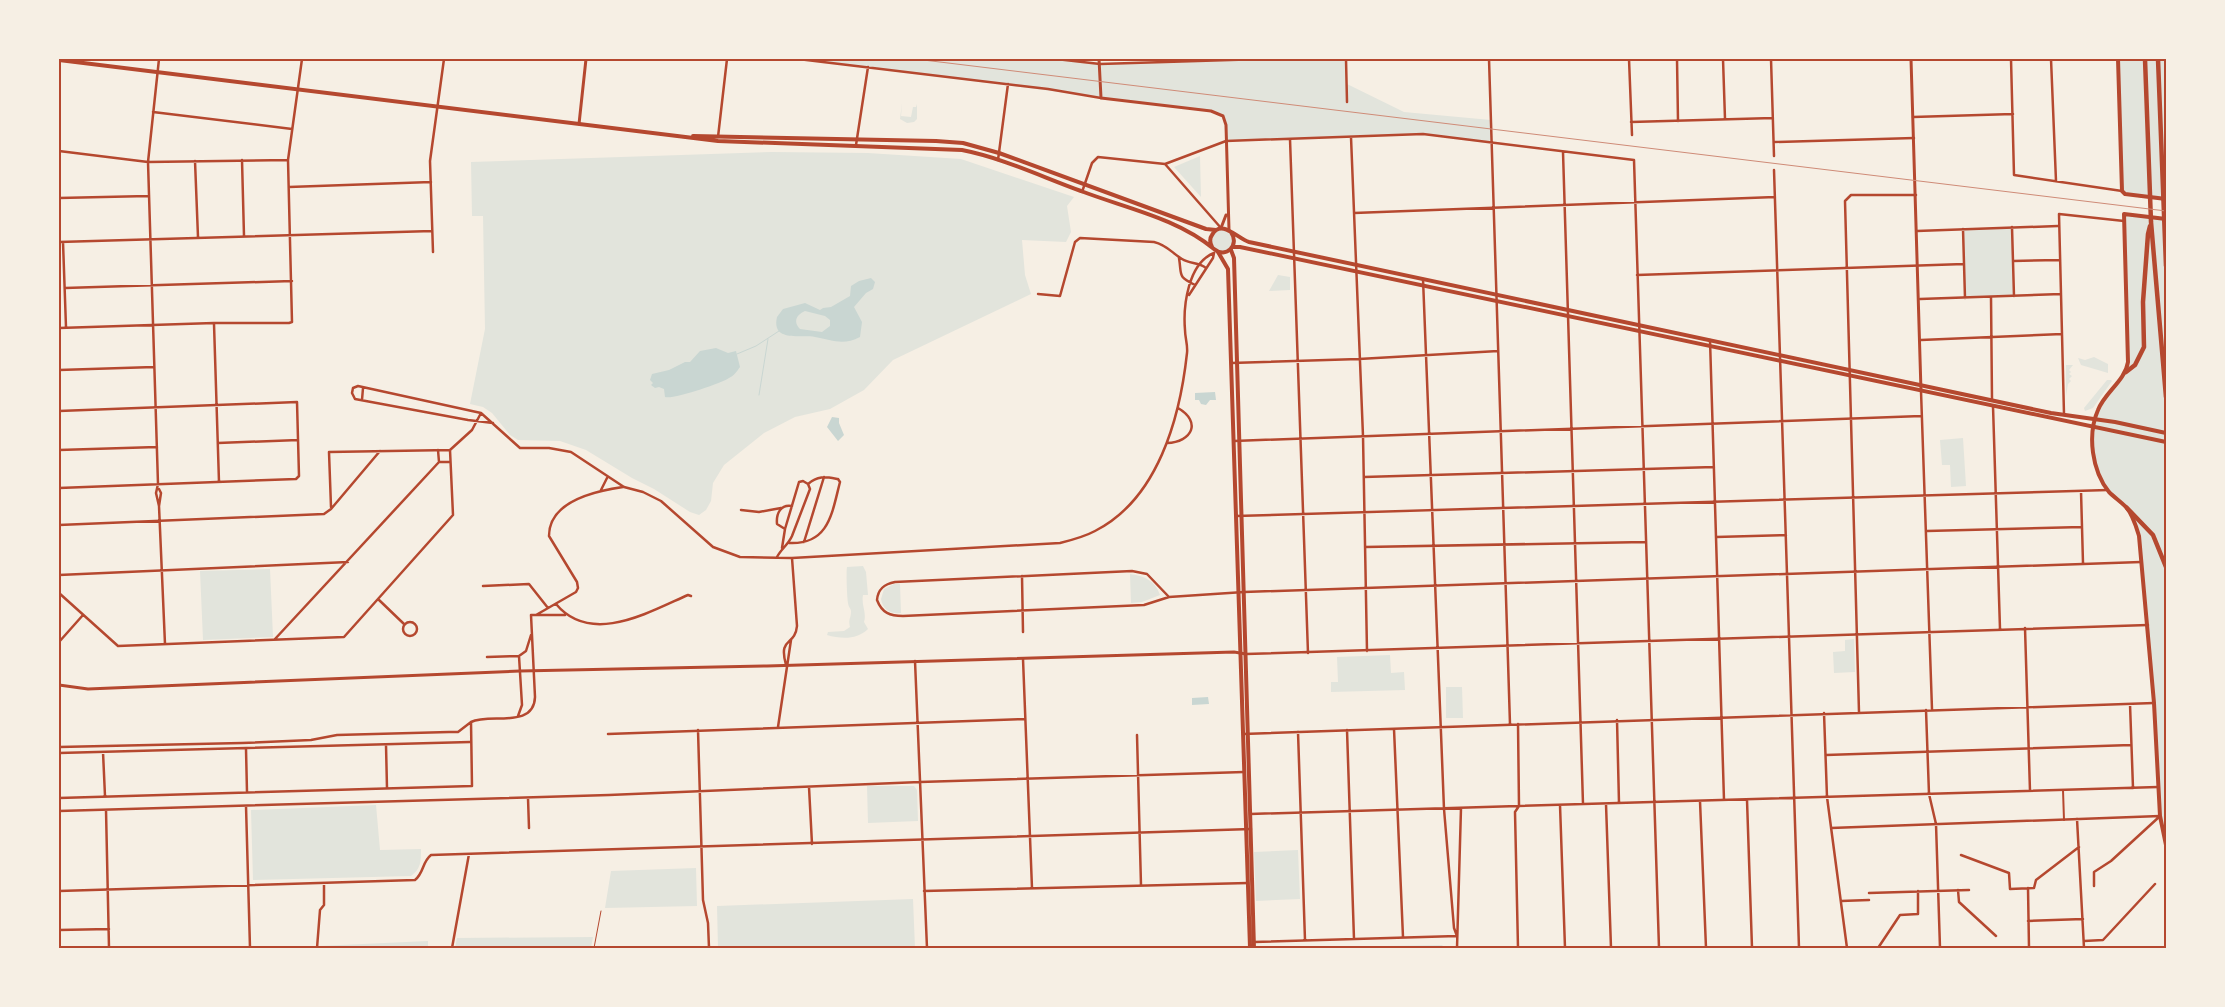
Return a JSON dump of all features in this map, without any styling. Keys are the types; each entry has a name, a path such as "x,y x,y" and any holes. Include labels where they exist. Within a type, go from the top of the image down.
{"highway":[{"path":"2145,59 2151,222 2166,397"},
{"path":"2158,59 2162,190 2166,229"},
{"path":"2165,221 2166,266"},
{"path":"2126,372 2135,365 2144,347 2143,302 2148,234 2151,222"},
{"path":"2127,508 2153,535 2166,567"}],"main road":[{"path":"2118,59 2122,190 2126,194 2166,199"},
{"path":"59,60 684,136 950,148 974,152 1184,228 1215,251 1226,252 1240,247 2166,442"},
{"path":"718,138 857,138 950,142 977,146 1206,229 1230,231 1242,240 1992,400 2166,433"},
{"path":"2165,221 2124,214 2128,350 2126,372 2108,393 2098,410 2094,427 2094,456 2099,474 2108,490 2127,508 2134,521 2138,536 2148,625 2160,816 2166,845"},
{"path":"1219,229 1210,239 1215,251 1228,269 1243,734 1250,814 1248,829"},
{"path":"1230,231 1235,240 1232,249 1234,258 1246,654 1248,829 1254,948"},
{"path":"1250,883 1250,948"}],"street":[{"path":"160,59 148,162 148,196 158,486 161,493 159,506 165,644"},
{"path":"59,328 292,322 288,160 302,59"},
{"path":"433,252 430,162 444,59"},
{"path":"579,124 586,59"},
{"path":"718,138 726,59"},
{"path":"798,59 1008,84 1221,114 1225,120 1227,212 1230,231"},
{"path":"1056,59 1100,64 1263,59"},
{"path":"1099,59 1101,98"},
{"path":"1346,59 1347,102"},
{"path":"1489,59 1510,724"},
{"path":"1629,59 1632,135"},
{"path":"1677,59 1678,121"},
{"path":"1722,59 1725,119"},
{"path":"1771,59 1774,156"},
{"path":"1911,59 1920,299 1921,416 1926,497 1932,710"},
{"path":"2012,59 2014,175 2122,190"},
{"path":"2051,59 2056,181"},
{"path":"856,145 868,67"},
{"path":"998,160 1008,84"},
{"path":"153,112 292,129"},
{"path":"1913,117 2013,114"},
{"path":"1631,122 1773,118"},
{"path":"1082,192 1092,163 1098,157 1165,164 1226,141 1423,134 1634,160 1659,948"},
{"path":"1351,137 1363,436 1367,651"},
{"path":"1774,142 1914,138"},
{"path":"1290,139 1308,653"},
{"path":"59,151 148,162 288,160"},
{"path":"1563,152 1583,804"},
{"path":"242,160 244,236"},
{"path":"195,161 198,238"},
{"path":"1165,164 1219,229 1227,212"},
{"path":"1774,170 1799,948"},
{"path":"288,187 430,182"},
{"path":"1859,712 1846,198 1851,195 1916,195"},
{"path":"59,198 148,196"},
{"path":"1354,213 1775,198"},
{"path":"2064,415 2059,214 2124,221"},
{"path":"1917,231 2058,226"},
{"path":"2012,227 2014,296"},
{"path":"1963,229 1965,298"},
{"path":"66,328 61,242 432,231"},
{"path":"1038,294 1060,296 1075,242 1080,238 1164,244 1184,260 1200,264 1206,268"},
{"path":"493,423 477,422 355,399 352,393 355,386 481,413 493,423 513,444 520,448 549,448 571,452 624,487 644,492 661,501 713,547 727,554 740,557 792,558 1060,543 1080,538 1096,531 1124,511 1153,472 1167,443 1178,408 1187,349 1184,320 1189,282 1200,264 1215,251"},
{"path":"1188,296 1213,258 1215,251"},
{"path":"1179,256 1181,276 1184,281 1195,285"},
{"path":"2013,261 2060,260"},
{"path":"1637,275 1777,272 1964,264"},
{"path":"1423,279 1444,808 1457,948"},
{"path":"64,288 292,281"},
{"path":"1920,299 2061,294"},
{"path":"1991,297 1992,400 2000,629"},
{"path":"214,323 219,482"},
{"path":"1921,340 2062,334"},
{"path":"1710,340 1724,800"},
{"path":"1231,363 1427,356 1498,351"},
{"path":"59,370 154,367"},
{"path":"362,400 363,388"},
{"path":"59,410 297,402 299,478 158,486 59,488"},
{"path":"1167,443 1177,442 1186,438 1191,432 1192,420 1187,413 1178,408"},
{"path":"331,509 329,452 450,450 468,434 481,413"},
{"path":"1234,441 1921,416"},
{"path":"218,443 298,440"},
{"path":"59,450 157,447"},
{"path":"274,640 439,462 438,450"},
{"path":"59,593 118,646 344,637 453,515 450,450"},
{"path":"59,525 324,514 331,509 380,451"},
{"path":"439,462 450,462"},
{"path":"1364,477 1714,467"},
{"path":"804,542 824,477"},
{"path":"789,543 804,542 819,536 826,528 840,482 838,478 824,477 815,478 808,484"},
{"path":"601,490 608,478"},
{"path":"777,557 781,549 799,482 803,481 808,484 810,489 789,543 781,549"},
{"path":"536,615 576,592 578,588 577,582 552,545 549,531 555,518 566,506 576,500 601,490 624,487"},
{"path":"1236,516 1432,509 1926,497 2108,490"},
{"path":"2080,491 2082,564"},
{"path":"741,510 759,512 781,508 786,505 792,506"},
{"path":"781,508 777,524 785,529"},
{"path":"1927,531 2082,527"},
{"path":"1716,536 1786,535"},
{"path":"1365,547 1645,542"},
{"path":"786,665 783,647 791,639 797,626 792,558"},
{"path":"59,575 348,562"},
{"path":"1169,597 1147,574 1132,571 889,583 880,591 878,600 885,612 893,616 1144,605 1169,597 1244,592 2142,562"},
{"path":"1022,576 1023,632"},
{"path":"483,586 529,584 548,608"},
{"path":"487,658 519,656 526,651 531,642 531,615 565,615 585,622 612,623 630,620 688,595 691,596"},
{"path":"378,599 404,624"},
{"path":"556,604 565,615"},
{"path":"59,650 59,643 83,615"},
{"path":"414,623 415,633 411,636 404,633 404,624 414,623"},
{"path":"59,685 88,689 520,671 1023,657 1308,653 2148,625"},
{"path":"2025,628 2030,791"},
{"path":"778,727 791,639"},
{"path":"59,746 232,743 311,740 337,735 458,732 471,722 518,716 529,712 535,704 533,647 531,642"},
{"path":"518,716 522,705 519,656"},
{"path":"1023,657 1032,888"},
{"path":"915,661 926,948"},
{"path":"2130,704 2133,788"},
{"path":"1243,734 1792,714 2154,704"},
{"path":"1926,710 1929,794 1936,824 1940,948"},
{"path":"1824,713 1827,797 1847,948"},
{"path":"608,734 1026,719"},
{"path":"1617,720 1620,803"},
{"path":"59,798 472,786 471,722"},
{"path":"1518,724 1519,806 1515,812 1518,948"},
{"path":"1394,729 1403,937"},
{"path":"698,730 703,900 708,923 709,948"},
{"path":"1347,730 1354,939"},
{"path":"1298,732 1305,940"},
{"path":"1137,735 1142,885"},
{"path":"59,753 470,742"},
{"path":"386,744 387,788"},
{"path":"1826,755 2131,745"},
{"path":"246,748 247,792"},
{"path":"103,752 105,796"},
{"path":"59,811 528,798 920,782 1247,772"},
{"path":"810,787 812,844"},
{"path":"1250,814 2158,787"},
{"path":"2063,790 2064,820"},
{"path":"528,798 529,828"},
{"path":"1747,799 1752,948"},
{"path":"1700,801 1706,948"},
{"path":"1606,804 1611,948"},
{"path":"1560,805 1565,948"},
{"path":"246,806 250,948"},
{"path":"1456,936 1459,928 1461,808"},
{"path":"106,810 110,948"},
{"path":"1831,828 2160,816"},
{"path":"2094,886 2094,872 2111,862 2160,816"},
{"path":"2077,819 2084,948"},
{"path":"59,890 415,880 421,875 425,860 431,855 702,848 1248,829"},
{"path":"1961,854 2009,873 2010,889 2034,888 2036,880 2079,847"},
{"path":"452,948 469,854"},
{"path":"316,948 320,910 324,905 324,883"},
{"path":"924,891 1250,883"},
{"path":"2084,941 2103,940 2154,884"},
{"path":"2028,888 2030,948"},
{"path":"1958,890 1959,902 1996,936"},
{"path":"1868,893 1969,890"},
{"path":"1878,948 1900,915 1918,914 1918,891"},
{"path":"1841,901 1869,900"},
{"path":"2028,921 2083,918"},
{"path":"59,930 109,929"},
{"path":"1254,942 1456,936"}],"lane":[{"path":"594,948 601,911"}],"shaded area":[{"path":"798,59 1056,59 1100,64 1263,59 1346,59 1347,84 1404,112 1491,120 1492,144 1423,134 1226,141 1223,116 1217,112"},
{"path":"2118,59 2166,59 2166,199 2125,194 2122,191"},
{"path":"902,103 901,116 911,117 913,107 916,107 917,104 917,119 914,122 907,123 900,119"},
{"path":"772,152 868,153 961,159 1074,197 1067,206 1071,232 1066,242 1022,240 1025,275 1031,294 893,360 864,390 830,409 795,417 764,433 724,465 713,483 711,501 706,510 699,515 690,512 586,450 560,441 518,440 510,435 492,413 483,407 470,404 485,329 483,216 472,216 471,162"},
{"path":"1200,156 1201,197 1174,167"},
{"path":"2124,214 2166,219 2166,845 2160,816 2154,703 2139,536 2127,508 2115,498 2099,474 2094,456 2093,433 2098,410 2126,372"},
{"path":"2012,227 2014,296 1965,298 1963,229"},
{"path":"1221,228 1231,232 1233,247 1221,253 1212,247 1211,235"},
{"path":"1278,275 1290,277 1290,290 1269,291"},
{"path":"871,278 875,282 873,289 866,293 854,307 862,322 860,337 854,340 838,342 815,337 789,336 779,331 776,325 777,317 783,309 805,303 820,310 831,307 850,296 851,286 859,281","holes":["805,311 825,316 830,320 830,326 822,332 800,329 796,321 799,315"]},
{"path":"716,348 728,353 736,351 740,367 731,377 697,390 669,397 665,397 664,389 655,388 651,385 653,383 650,380 652,374 669,370 685,362 690,362 700,351"},
{"path":"2094,357 2108,364 2108,373 2081,365 2078,358 2085,360"},
{"path":"2066,365 2073,365 2069,370 2071,372 2069,374 2072,376 2069,379 2071,381 2068,384 2066,396"},
{"path":"2107,380 2112,381 2093,408 2085,411 2084,408"},
{"path":"1215,392 1216,400 1210,400 1206,405 1201,404 1199,400 1195,400 1195,393"},
{"path":"832,417 839,418 844,435 838,441 827,427"},
{"path":"1963,438 1966,486 1951,487 1950,465 1942,465 1940,440"},
{"path":"863,566 866,572 868,595 863,595 864,622 868,629 864,633 849,638 827,635 828,632 844,631 850,627 851,611 848,604 847,567"},
{"path":"270,569 273,637 203,640 200,571"},
{"path":"1130,574 1140,576 1152,582 1160,595 1142,602 1131,603"},
{"path":"894,584 900,584 901,613 894,613 888,610 883,606 881,599 884,589"},
{"path":"1854,639 1855,672 1834,673 1833,652 1845,651 1845,640"},
{"path":"1390,655 1391,673 1404,672 1405,690 1331,692 1331,682 1338,682 1337,657"},
{"path":"1446,687 1462,687 1463,718 1446,718"},
{"path":"1208,697 1209,704 1192,705 1192,698"},
{"path":"867,786 914,786 917,790 918,821 868,823"},
{"path":"376,805 380,850 421,849 420,864 417,871 411,876 253,880 251,810"},
{"path":"1298,850 1300,899 1256,901 1254,852"},
{"path":"696,868 697,906 605,908 611,871"},
{"path":"913,899 915,948 718,948 717,906"},
{"path":"593,937 591,948 455,948 457,938"},
{"path":"428,941 428,948 319,948 319,946"},
{"path":"1442,945 1445,948 1386,948 1386,946"}],"waterway":[{"path":"737,354 756,346 779,331"},
{"path":"759,395 768,339"}],"railway":[{"path":"915,59 2166,211"}]}
